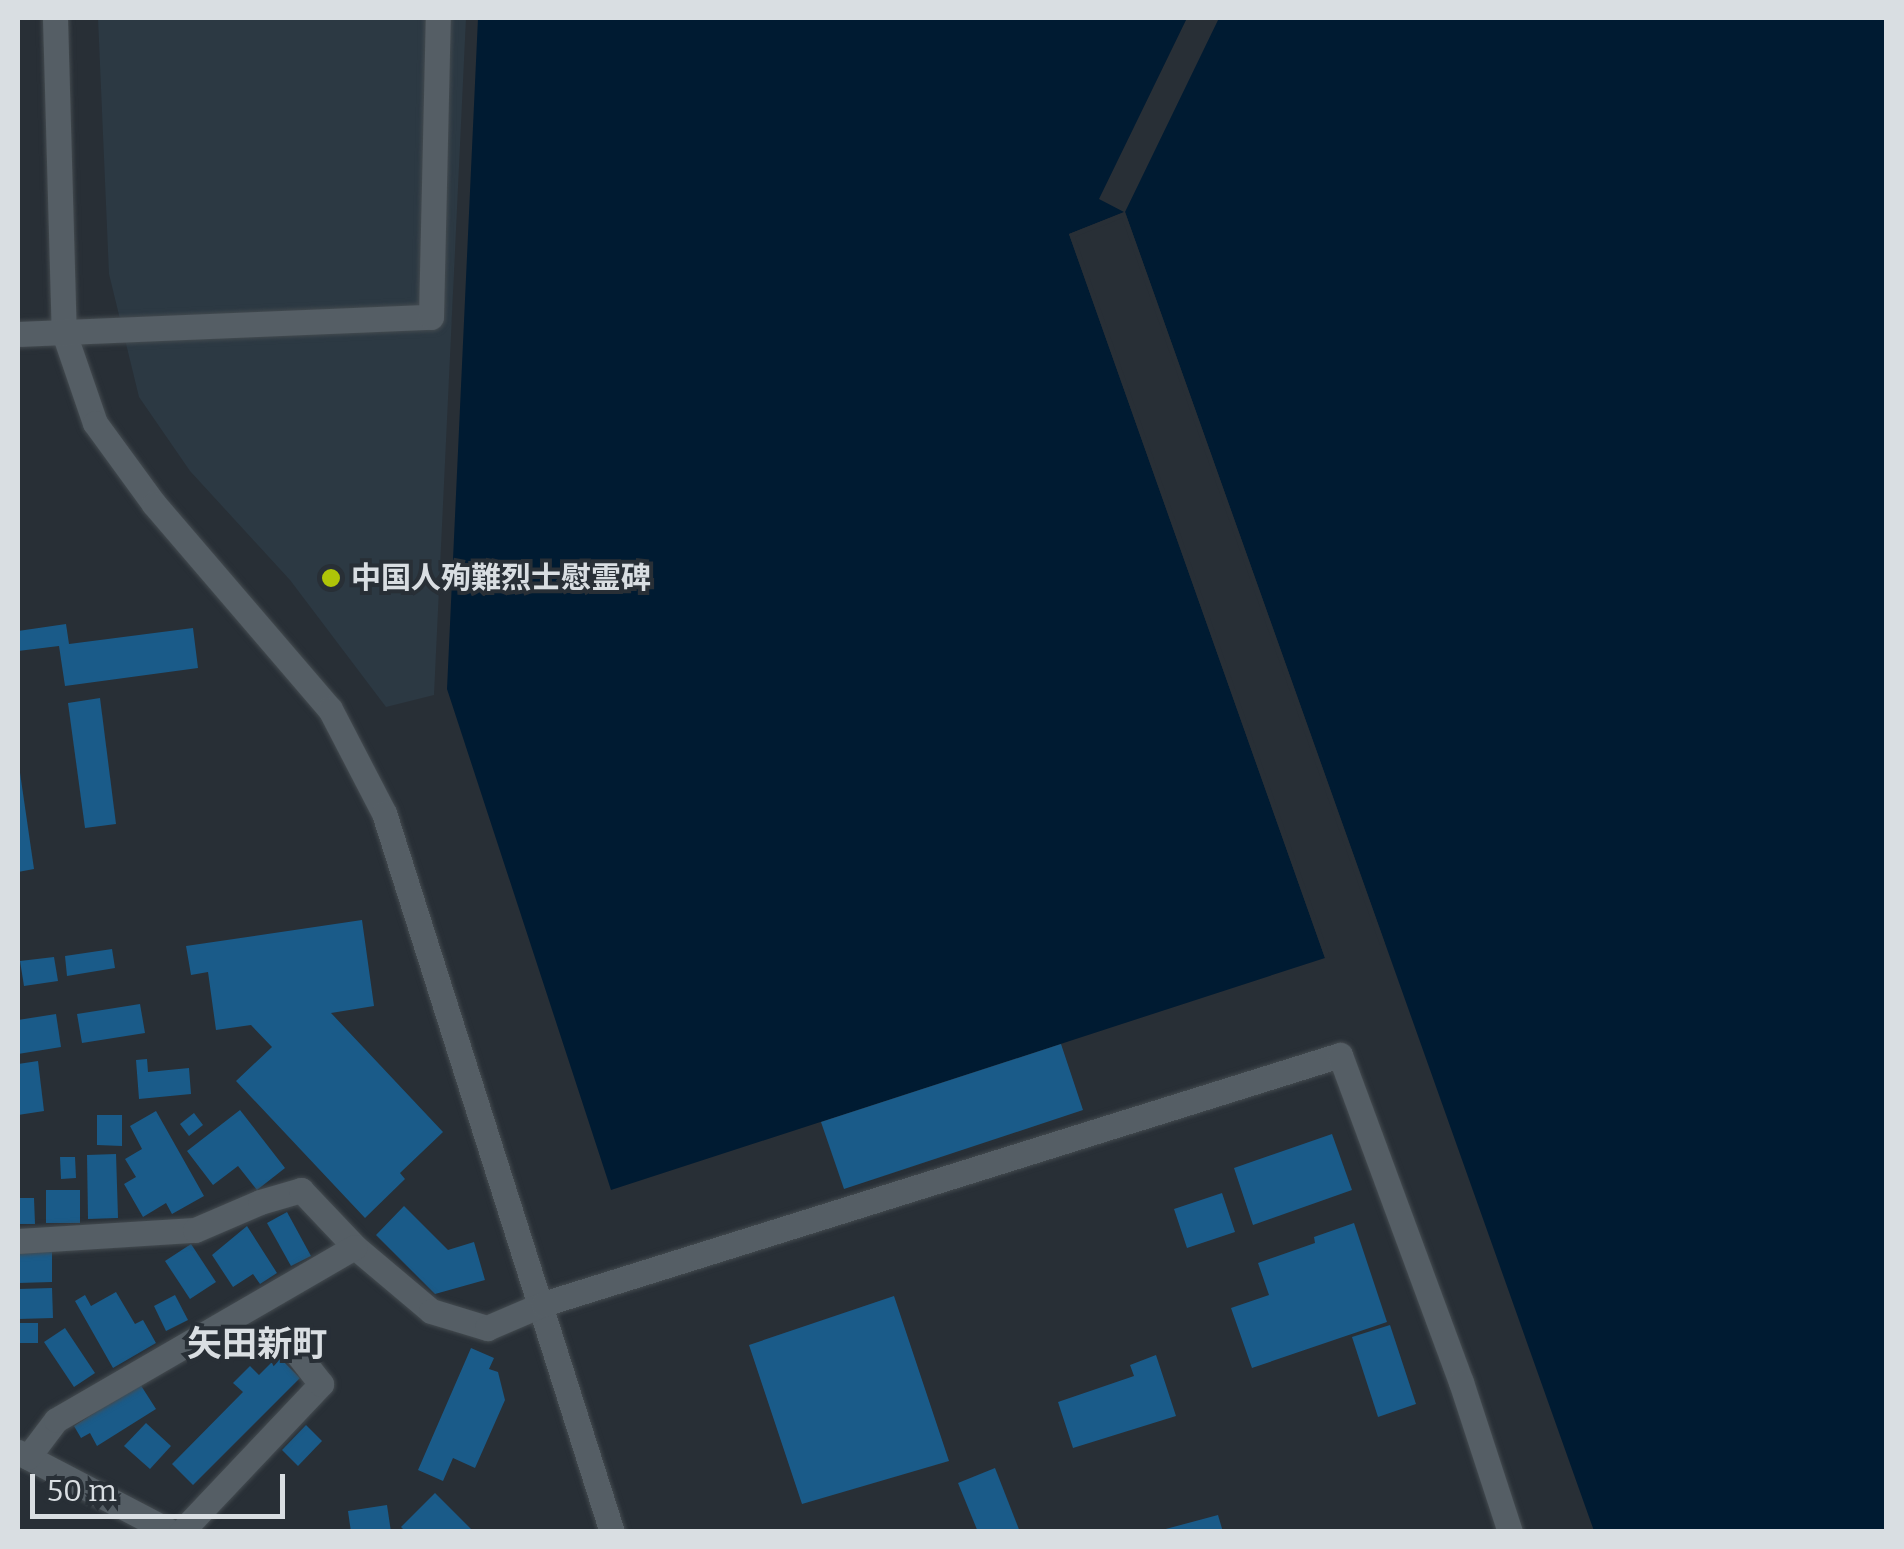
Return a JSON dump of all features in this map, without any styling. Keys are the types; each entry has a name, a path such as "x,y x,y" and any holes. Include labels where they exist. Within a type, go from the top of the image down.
{"street":[{"path":"55,18 64,333 95,422 154,504 330,709 384,813 543,1304 612,1532"},
{"path":"18,334 431,317 438,18"},
{"path":"18,1240 195,1230 260,1202 300,1190 355,1248 431,1311 487,1328 543,1304 1340,1055 1461,1382 1510,1532"},
{"path":"171,1532 23,1454 56,1420 355,1248"},
{"path":"181,1532 321,1384 296,1353"}],"shaded area":[{"path":"98,18 466,18 434,695 386,707 290,580 190,471 139,397 109,274"}],"water":[{"path":"478,18 1886,18 1886,1531 1594,1531 1125,212 1069,234 1325,958 611,1190 447,689"}],"pier":[{"path":"1187,18 1219,18 1125,212 1385,944 1380,945 1122,218 1075,237 1330,957 1325,958 1069,234 1124,212 1099,199"}],"building":[{"path":"66,624 69,644 193,628 198,668 65,686 59,646 18,651 18,631"},
{"path":"100,698 116,824 85,828 68,703"},
{"path":"18,759 34,869 18,872"},
{"path":"362,920 374,1006 331,1013 443,1132 400,1173 405,1179 365,1218 236,1081 272,1047 251,1025 216,1030 208,972 191,975 186,946"},
{"path":"112,949 115,968 67,976 65,956"},
{"path":"54,957 58,981 24,986 20,961"},
{"path":"140,1004 145,1033 82,1043 77,1014"},
{"path":"56,1014 61,1047 18,1054 18,1020"},
{"path":"1061,1044 1083,1110 844,1189 821,1122"},
{"path":"147,1059 148,1072 189,1068 191,1094 139,1099 136,1060"},
{"path":"38,1061 44,1111 18,1115 18,1064"},
{"path":"240,1110 285,1168 257,1190 238,1166 213,1185 187,1151"},
{"path":"156,1111 204,1196 172,1214 166,1203 143,1217 124,1184 136,1177 125,1159 142,1149 130,1126"},
{"path":"194,1113 203,1125 189,1136 180,1124"},
{"path":"97,1115 122,1115 122,1146 97,1145"},
{"path":"1332,1134 1352,1190 1253,1225 1234,1168"},
{"path":"116,1154 118,1218 88,1219 87,1155"},
{"path":"60,1157 75,1157 76,1178 61,1179"},
{"path":"46,1190 80,1190 80,1223 46,1223"},
{"path":"1222,1193 1235,1232 1187,1248 1174,1209"},
{"path":"18,1198 34,1198 35,1224 18,1224"},
{"path":"404,1206 448,1250 474,1242 485,1280 435,1294 376,1235"},
{"path":"287,1212 311,1256 291,1266 267,1223"},
{"path":"1354,1223 1387,1322 1252,1368 1231,1308 1269,1295 1258,1263 1315,1243 1314,1237"},
{"path":"247,1226 277,1273 260,1284 253,1274 233,1287 212,1255"},
{"path":"191,1244 216,1282 190,1299 165,1261"},
{"path":"52,1247 52,1282 18,1283 18,1248"},
{"path":"52,1288 53,1318 18,1319 18,1289"},
{"path":"116,1292 135,1324 143,1320 156,1343 113,1368 75,1301 85,1295 91,1306"},
{"path":"175,1295 188,1320 166,1331 154,1306"},
{"path":"894,1296 949,1461 802,1504 749,1345"},
{"path":"18,1323 38,1323 38,1343 18,1343"},
{"path":"1390,1325 1416,1404 1378,1417 1352,1337"},
{"path":"65,1328 95,1373 74,1387 44,1342"},
{"path":"471,1348 494,1358 489,1369 498,1372 505,1400 475,1468 453,1458 443,1481 418,1470"},
{"path":"1156,1355 1176,1416 1073,1448 1058,1402 1134,1376 1130,1365"},
{"path":"278,1356 300,1378 193,1485 172,1464 243,1392 233,1383 250,1366 259,1375"},
{"path":"140,1384 156,1409 97,1446 90,1433 81,1438 74,1426"},
{"path":"146,1423 171,1446 150,1469 124,1446"},
{"path":"306,1425 322,1441 298,1466 282,1450"},
{"path":"995,1468 1020,1532 978,1532 958,1483"},
{"path":"435,1493 474,1532 406,1532 401,1527"},
{"path":"387,1505 391,1532 351,1532 348,1511"},
{"path":"1218,1515 1223,1532 1162,1532 1162,1530"}],"place":[{"name":"中国人殉難烈士慰霊碑","path":"331,578"}],"district":[{"name":"矢田新町","path":"257,1344"}]}
